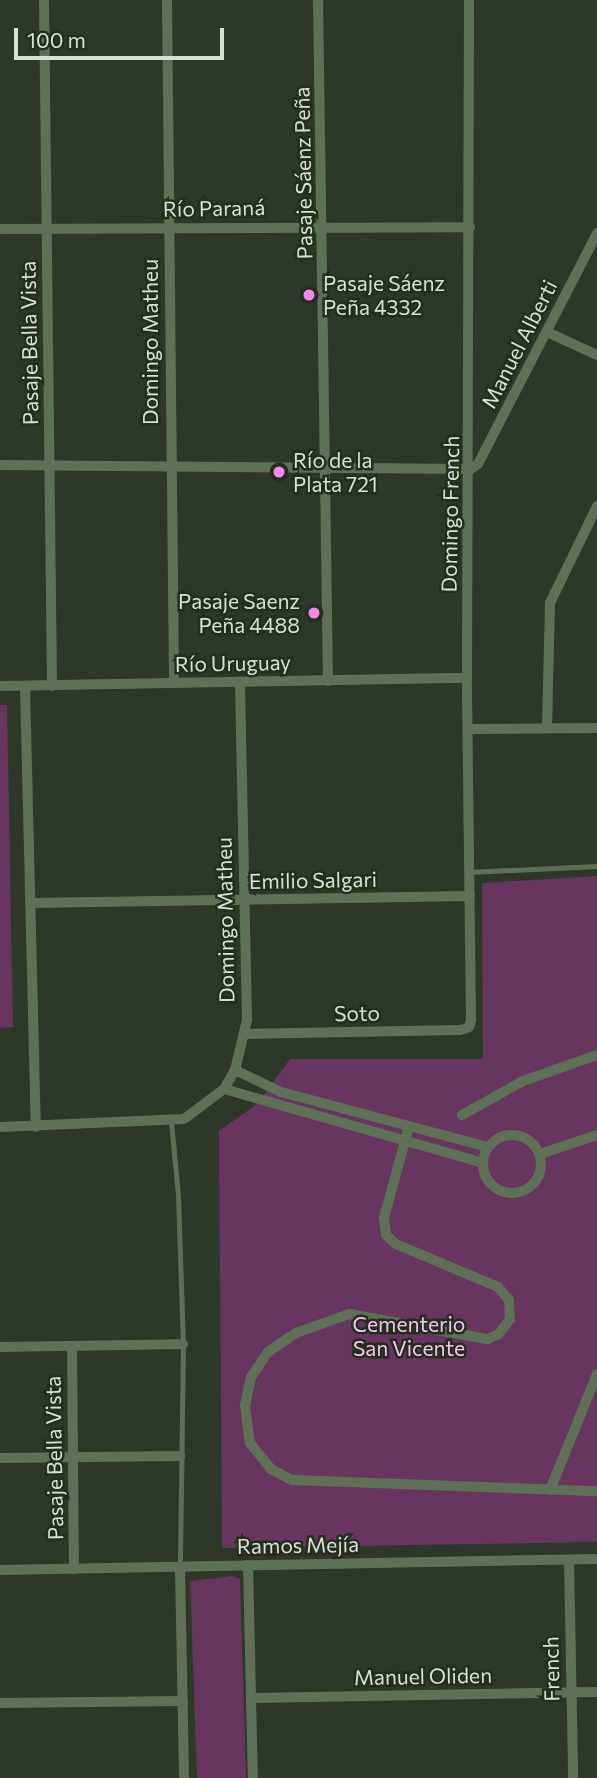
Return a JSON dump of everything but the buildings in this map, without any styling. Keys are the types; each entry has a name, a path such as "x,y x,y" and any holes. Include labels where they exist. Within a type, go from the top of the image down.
{"street":[{"name":"Pasaje Bella Vista","path":"44,0 52,686"},
{"name":"Domingo Matheu","path":"167,0 174,683"},
{"name":"Pasaje Sáenz Peña","path":"318,0 328,681"},
{"name":"Domingo French","path":"469,0 469,1027"},
{"name":"Río Paraná","path":"0,229 470,227"},
{"name":"Manuel Alberti","path":"471,469 478,464 597,233"},
{"path":"547,332 597,355"},
{"path":"0,465 170,463 471,469"},
{"path":"547,727 550,603 597,506"},
{"name":"Río Uruguay","path":"0,686 467,678"},
{"name":"Domingo Matheu","path":"170,1122 191,1115 224,1089 235,1070 246,1034 240,682"},
{"path":"25,686 36,1127"},
{"path":"467,729 597,728"},
{"name":"Emilio Salgari","path":"30,903 470,896"},
{"name":"Soto","path":"246,1034 469,1027"},
{"path":"462,1115 523,1081 597,1055"},
{"path":"235,1070 281,1092 488,1147 512,1134 529,1139 540,1154 540,1174 534,1183 517,1193 497,1189 489,1182 483,1163 488,1147"},
{"path":"224,1089 483,1163"},
{"path":"0,1127 170,1122"},
{"path":"409,1126 384,1218 386,1235 397,1244 498,1287 509,1300 510,1319 499,1334 487,1339 349,1314 296,1333 268,1352 251,1377 244,1421 250,1443 271,1469 292,1480 597,1490"},
{"path":"540,1154 597,1135"},
{"path":"0,1347 183,1344"},
{"name":"Pasaje Bella Vista","path":"72,1346 74,1569"},
{"path":"550,1490 597,1374"},
{"path":"0,1458 180,1456"},
{"name":"Ramos Mejía","path":"0,1570 597,1559"},
{"name":"French","path":"569,1560 573,1778"},
{"path":"248,1565 253,1778"},
{"path":"180,1567 184,1778"},
{"name":"Manuel Oliden","path":"251,1698 597,1692"},
{"path":"0,1703 183,1701"}],"lane":[{"path":"469,872 597,866"},
{"path":"170,1122 178,1195 183,1344 180,1567"}],"green space":[{"path":"0,705 7,705 13,1027 0,1028"},
{"name":"Cementerio San Vicente","path":"597,876 597,1542 222,1548 219,1131 257,1104 290,1059 483,1059 482,883"},
{"path":"233,1576 240,1579 246,1778 197,1778 190,1581"}],"place":[{"name":"Pasaje Sáenz Peña 4332","path":"309,295"},
{"name":"Río de la Plata 721","path":"279,472"},
{"name":"Pasaje Saenz Peña 4488","path":"314,613"}]}
